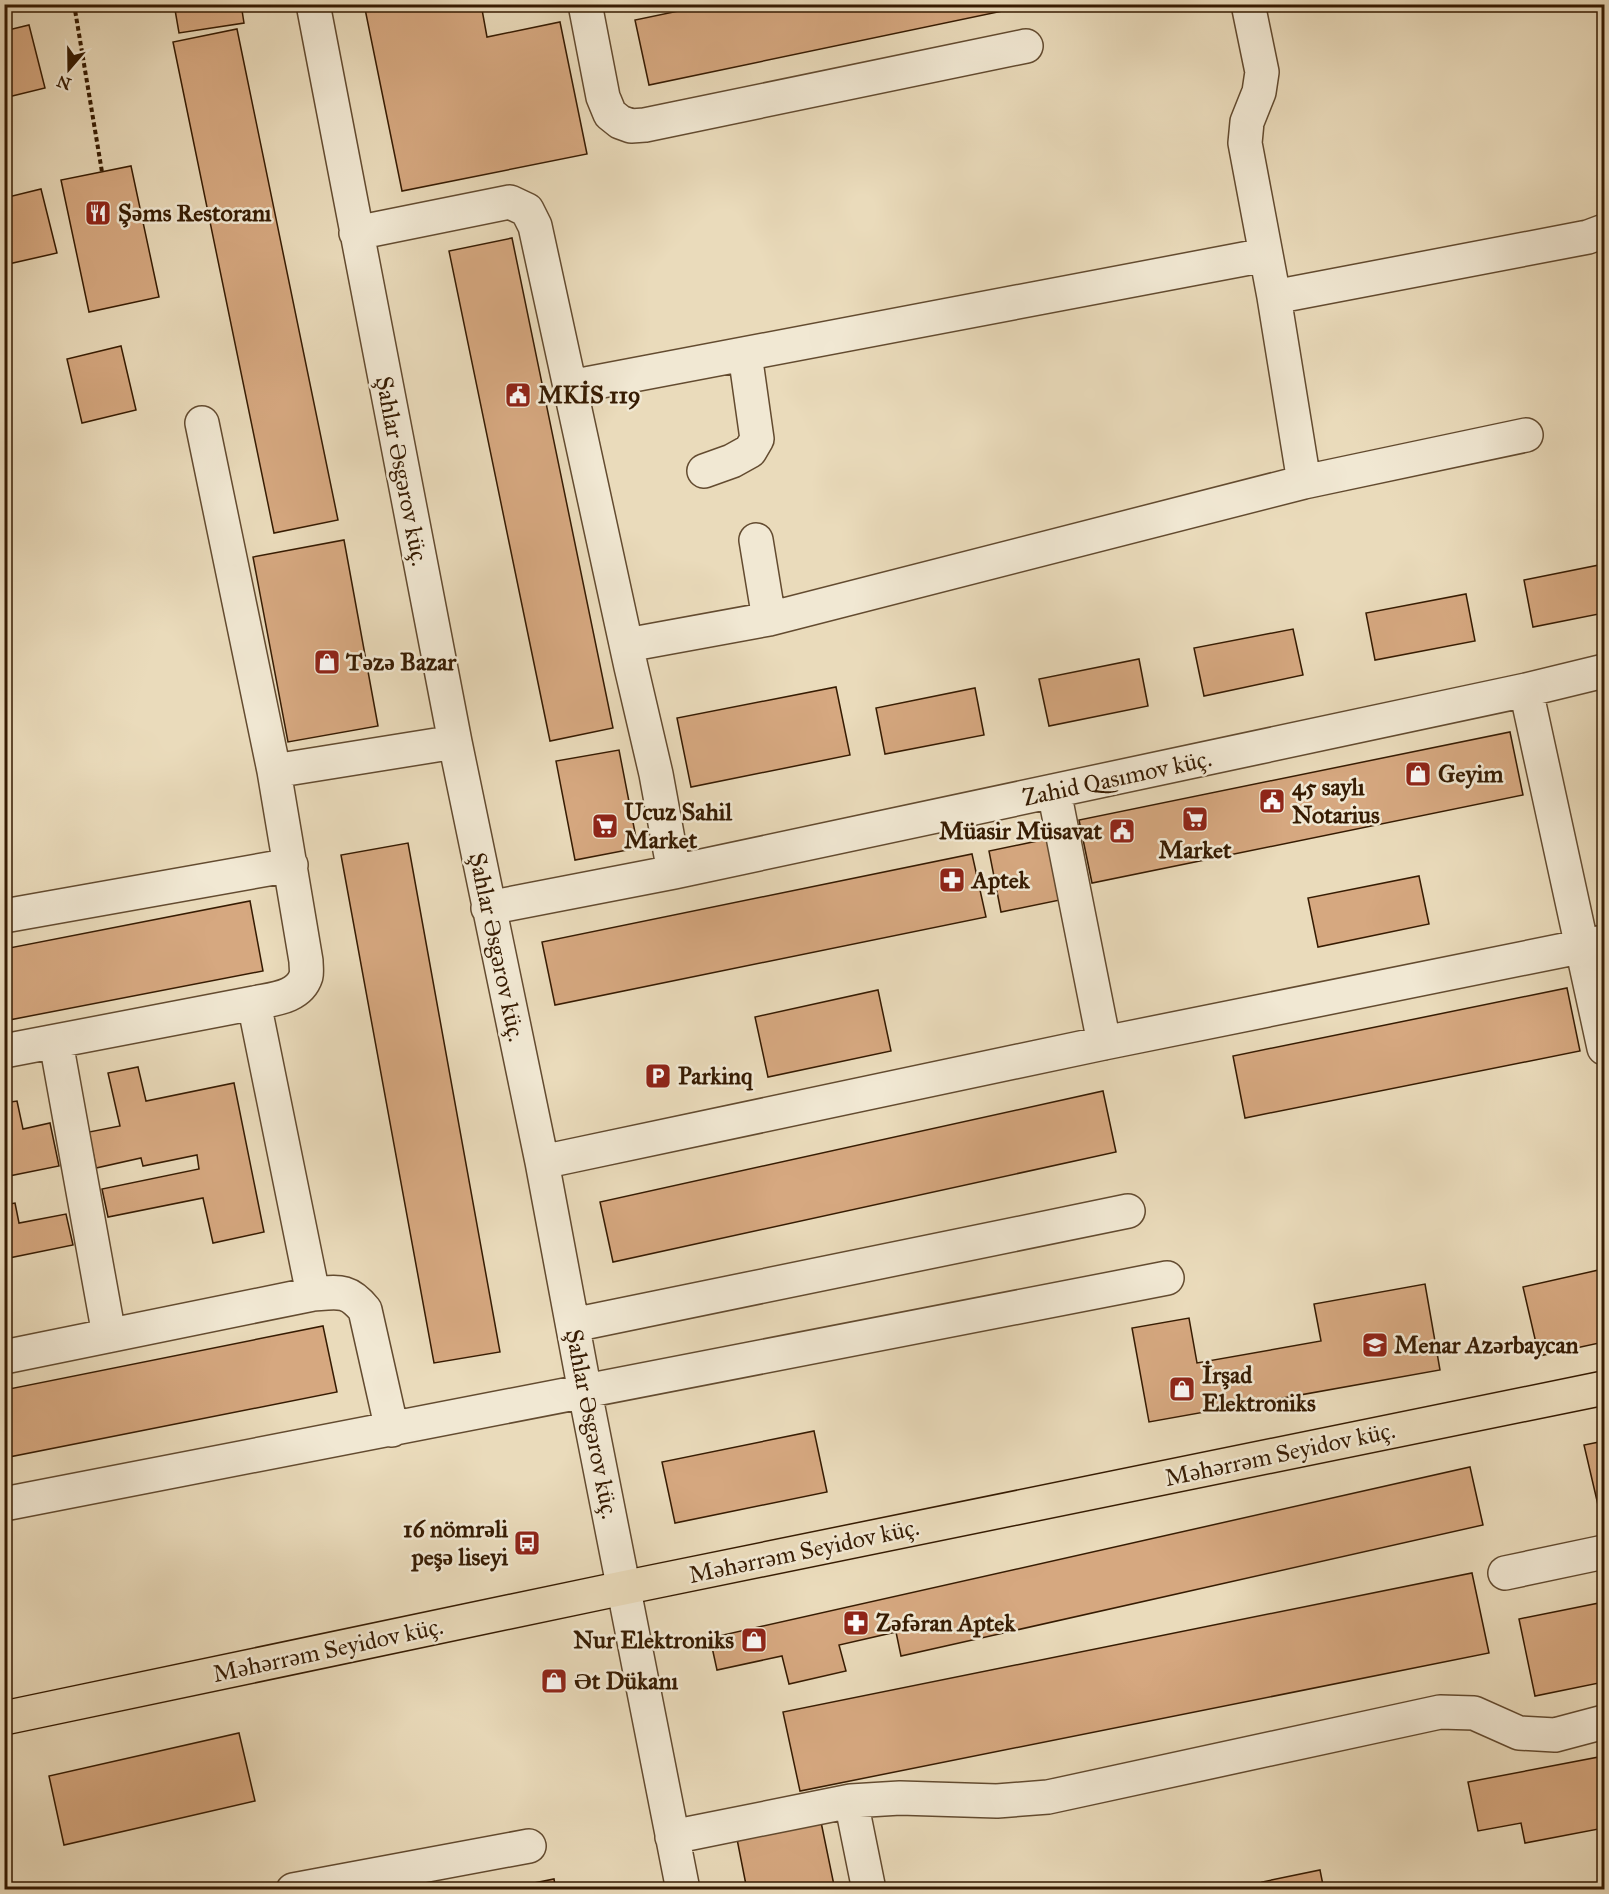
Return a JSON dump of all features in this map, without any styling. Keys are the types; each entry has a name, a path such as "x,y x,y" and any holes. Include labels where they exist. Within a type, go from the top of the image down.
{"main road":[{"name":"Məhərrəm Seyidov küç.","path":"4,1718 623,1588 1605,1388"}],"street":[{"name":"Şahlar Əsgərov küç.","path":"313,4 455,742 542,1162 683,1890"},
{"path":"585,4 603,98 610,114 620,122 631,126 1026,46"},
{"path":"1248,4 1262,72 1259,92 1247,122 1245,143 1274,297 1304,482"},
{"path":"356,233 510,202 527,210 536,226 656,774 674,872"},
{"path":"1274,297 1588,237 1605,231"},
{"path":"570,387 1265,255"},
{"path":"704,471 732,461 750,451 757,439 745,354"},
{"path":"4,1051 288,996 306,977 306,961 274,771 202,423"},
{"path":"627,645 769,619 1304,482 1526,435"},
{"path":"756,540 769,619"},
{"name":"Zahid Qasımov küç.","path":"488,908 674,872 1526,690 1605,671"},
{"path":"1526,690 1593,944 1605,1048"},
{"path":"274,771 455,742"},
{"path":"1054,791 1104,1043"},
{"path":"4,916 291,865"},
{"path":"542,1162 1104,1043 1593,944"},
{"path":"254,1003 313,1294"},
{"path":"56,1042 109,1335"},
{"path":"573,1325 1128,1211"},
{"path":"4,1504 1167,1278"},
{"path":"4,1357 313,1294 339,1292 356,1298 365,1310 392,1430"},
{"path":"1505,1573 1605,1552"},
{"path":"672,1837 851,1800 900,1798 997,1801 1048,1797 1440,1712 1474,1713 1519,1733 1555,1735 1605,1722"},
{"path":"851,1800 868,1890"},
{"path":"293,1890 530,1846"}],"path":[{"path":"74,4 102,172"}],"building":[{"path":"174,4 241,4 244,23 179,33"},
{"path":"364,4 481,4 487,37 560,22 587,154 402,191"},
{"path":"712,4 1036,4 649,85 635,20"},
{"path":"29,25 45,88 4,98 4,31"},
{"path":"237,29 338,520 274,533 173,42"},
{"path":"131,166 159,297 89,312 61,180"},
{"path":"41,189 57,253 4,265 4,198"},
{"path":"512,238 613,728 550,741 449,251"},
{"path":"121,346 136,410 82,423 67,359"},
{"path":"344,540 378,726 288,742 253,557"},
{"path":"1604,564 1604,613 1533,627 1524,580"},
{"path":"1466,594 1475,641 1375,660 1366,613"},
{"path":"1293,629 1303,675 1204,696 1194,648"},
{"path":"1139,659 1148,706 1049,726 1039,679"},
{"path":"836,687 850,755 691,787 677,718"},
{"path":"975,688 984,735 885,754 876,708"},
{"path":"1510,732 1523,795 1092,883 1079,820"},
{"path":"619,750 638,848 575,860 556,761"},
{"path":"1047,839 1060,900 1001,912 989,851"},
{"path":"408,843 500,1352 434,1363 341,855"},
{"path":"972,854 986,917 555,1005 542,942"},
{"path":"1419,876 1429,924 1318,947 1308,898"},
{"path":"250,901 263,971 4,1021 4,949"},
{"path":"1567,988 1580,1051 1245,1118 1233,1056"},
{"path":"878,990 891,1051 768,1077 755,1017"},
{"path":"138,1067 146,1101 234,1083 264,1232 213,1243 203,1198 108,1217 102,1189 199,1169 197,1155 143,1166 141,1158 96,1168 89,1132 120,1126 108,1073"},
{"path":"1103,1091 1116,1152 613,1262 600,1202"},
{"path":"17,1101 23,1129 50,1123 59,1166 4,1177 4,1103"},
{"path":"15,1203 19,1223 66,1214 73,1245 4,1259 4,1205"},
{"path":"1603,1269 1604,1342 1539,1356 1523,1287"},
{"path":"1425,1284 1440,1370 1149,1422 1132,1328 1189,1318 1197,1363 1321,1341 1314,1304"},
{"path":"323,1326 337,1392 4,1458 4,1390"},
{"path":"814,1431 827,1492 675,1523 662,1462"},
{"path":"1604,1441 1604,1503 1598,1505 1584,1445"},
{"path":"1470,1467 1483,1525 901,1656 896,1632 839,1645 846,1671 789,1684 782,1656 717,1670 710,1638"},
{"path":"1472,1573 1489,1653 800,1791 783,1712"},
{"path":"1604,1602 1604,1682 1535,1696 1519,1619"},
{"path":"239,1733 255,1801 64,1845 49,1776"},
{"path":"1604,1756 1604,1828 1525,1843 1521,1823 1478,1831 1468,1782"},
{"path":"821,1822 835,1890 747,1890 737,1839"},
{"path":"1320,1870 1324,1890 1264,1890 1262,1882"},
{"path":"554,1879 556,1890 500,1890"}],"place":[{"name":"Şəms Restoranı","path":"98,213"},
{"name":"MKİS 119","path":"518,395"},
{"name":"Təzə Bazar","path":"327,662"},
{"name":"Geyim","path":"1418,774"},
{"name":"45 saylı Notarius","path":"1272,801"},
{"name":"Market","path":"1195,819"},
{"name":"Ucuz Sahil Market","path":"605,826"},
{"name":"Müasir Müsavat","path":"1122,831"},
{"name":"Aptek","path":"952,880"},
{"name":"Parkinq","path":"658,1076"},
{"name":"Menar Azərbaycan","path":"1375,1345"},
{"name":"İrşad Elektroniks","path":"1182,1389"},
{"name":"16 nömrəli peşə liseyi","path":"527,1543"},
{"name":"Zəfəran Aptek","path":"856,1623"},
{"name":"Nur Elektroniks","path":"754,1640"},
{"name":"Ət Dükanı","path":"554,1681"}]}
